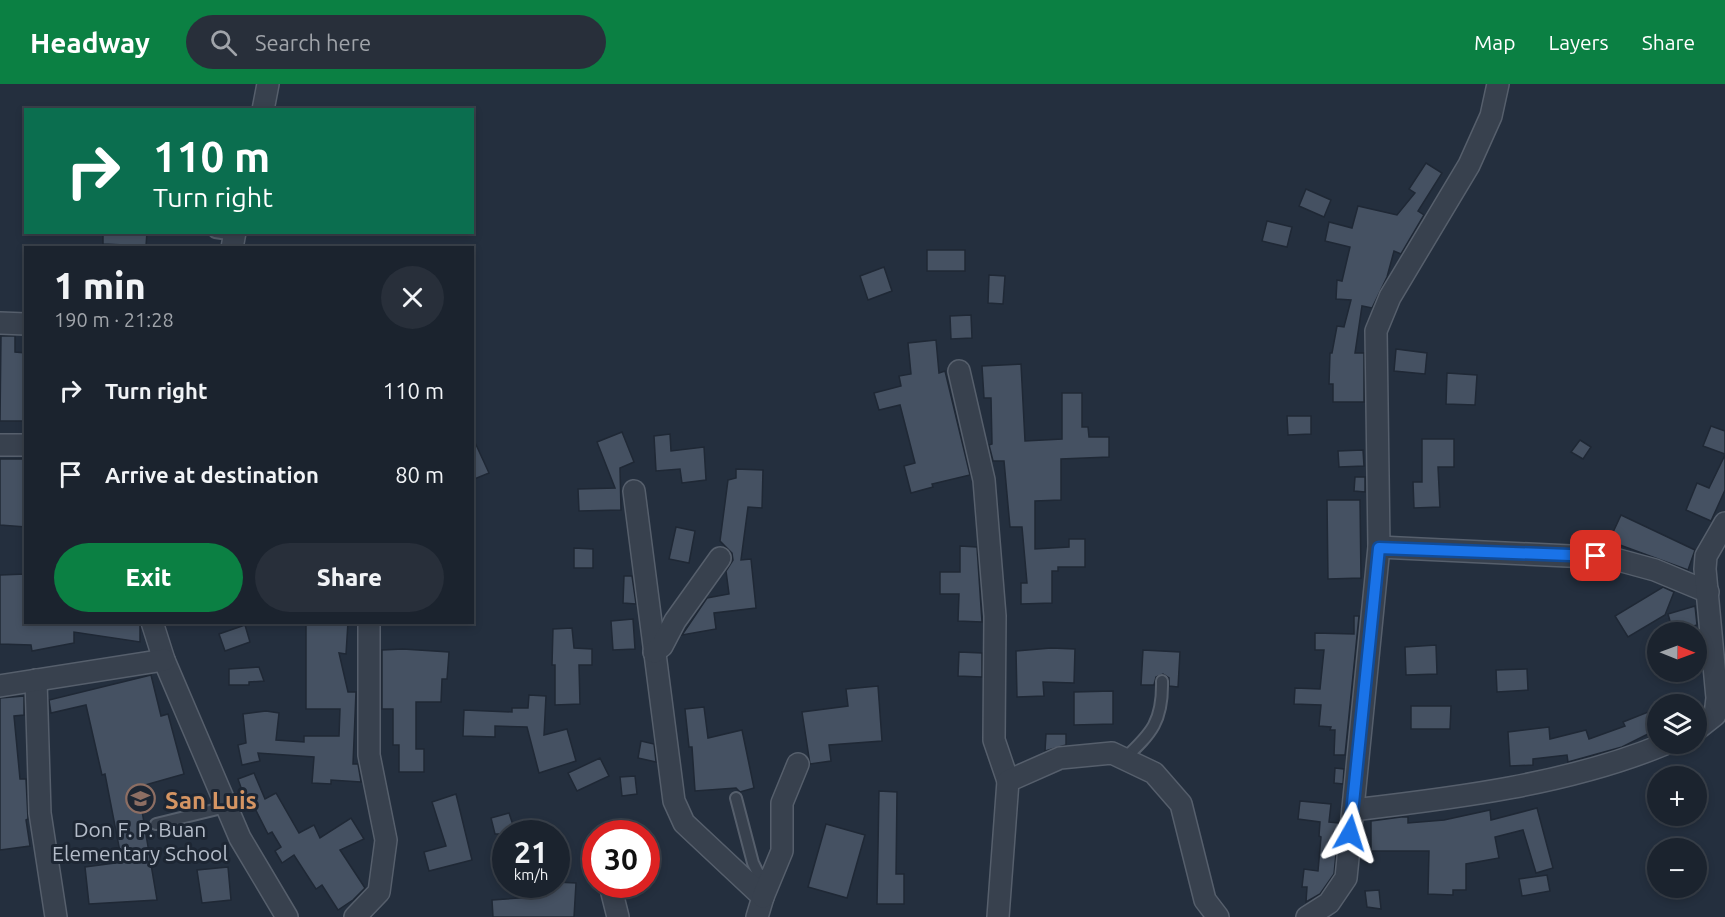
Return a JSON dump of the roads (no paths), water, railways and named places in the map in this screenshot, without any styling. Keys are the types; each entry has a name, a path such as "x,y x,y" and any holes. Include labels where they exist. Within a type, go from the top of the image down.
{"street":[{"path":"263,108 268,84"},
{"path":"1307,917 1329,903 1346,878 1379,548 1376,331 1390,297 1468,165 1491,116 1498,84"},
{"path":"0,323 24,324"},
{"path":"959,371 984,480 994,616 994,740 1008,781 998,917"},
{"path":"0,445 24,445"},
{"path":"634,491 674,801 684,823 763,898 782,851 782,803 798,764"},
{"path":"1707,721 1715,715 1717,698 1705,568 1706,556 1725,523"},
{"path":"1379,548 1611,558 1655,570 1708,592"},
{"path":"654,652 662,646 675,621 720,558"},
{"path":"153,624 164,660 240,838 287,917"},
{"path":"355,917 379,892 386,840 369,755 369,624"},
{"path":"0,686 164,660"},
{"path":"36,680 40,813 56,917"},
{"path":"1353,810 1464,797 1627,760 1647,752"},
{"path":"1008,781 1060,758 1112,753 1154,772 1181,804 1205,900 1218,917"},
{"path":"613,898 618,917"}],"lane":[{"path":"1124,759 1141,743 1161,712 1162,681"},
{"path":"736,798 763,898"},
{"path":"156,824 226,807"}],"place":[{"name":"Don F. P. Buan Elementary School","path":"140,799"}],"district":[{"name":"San Luis","path":"211,801"}]}
